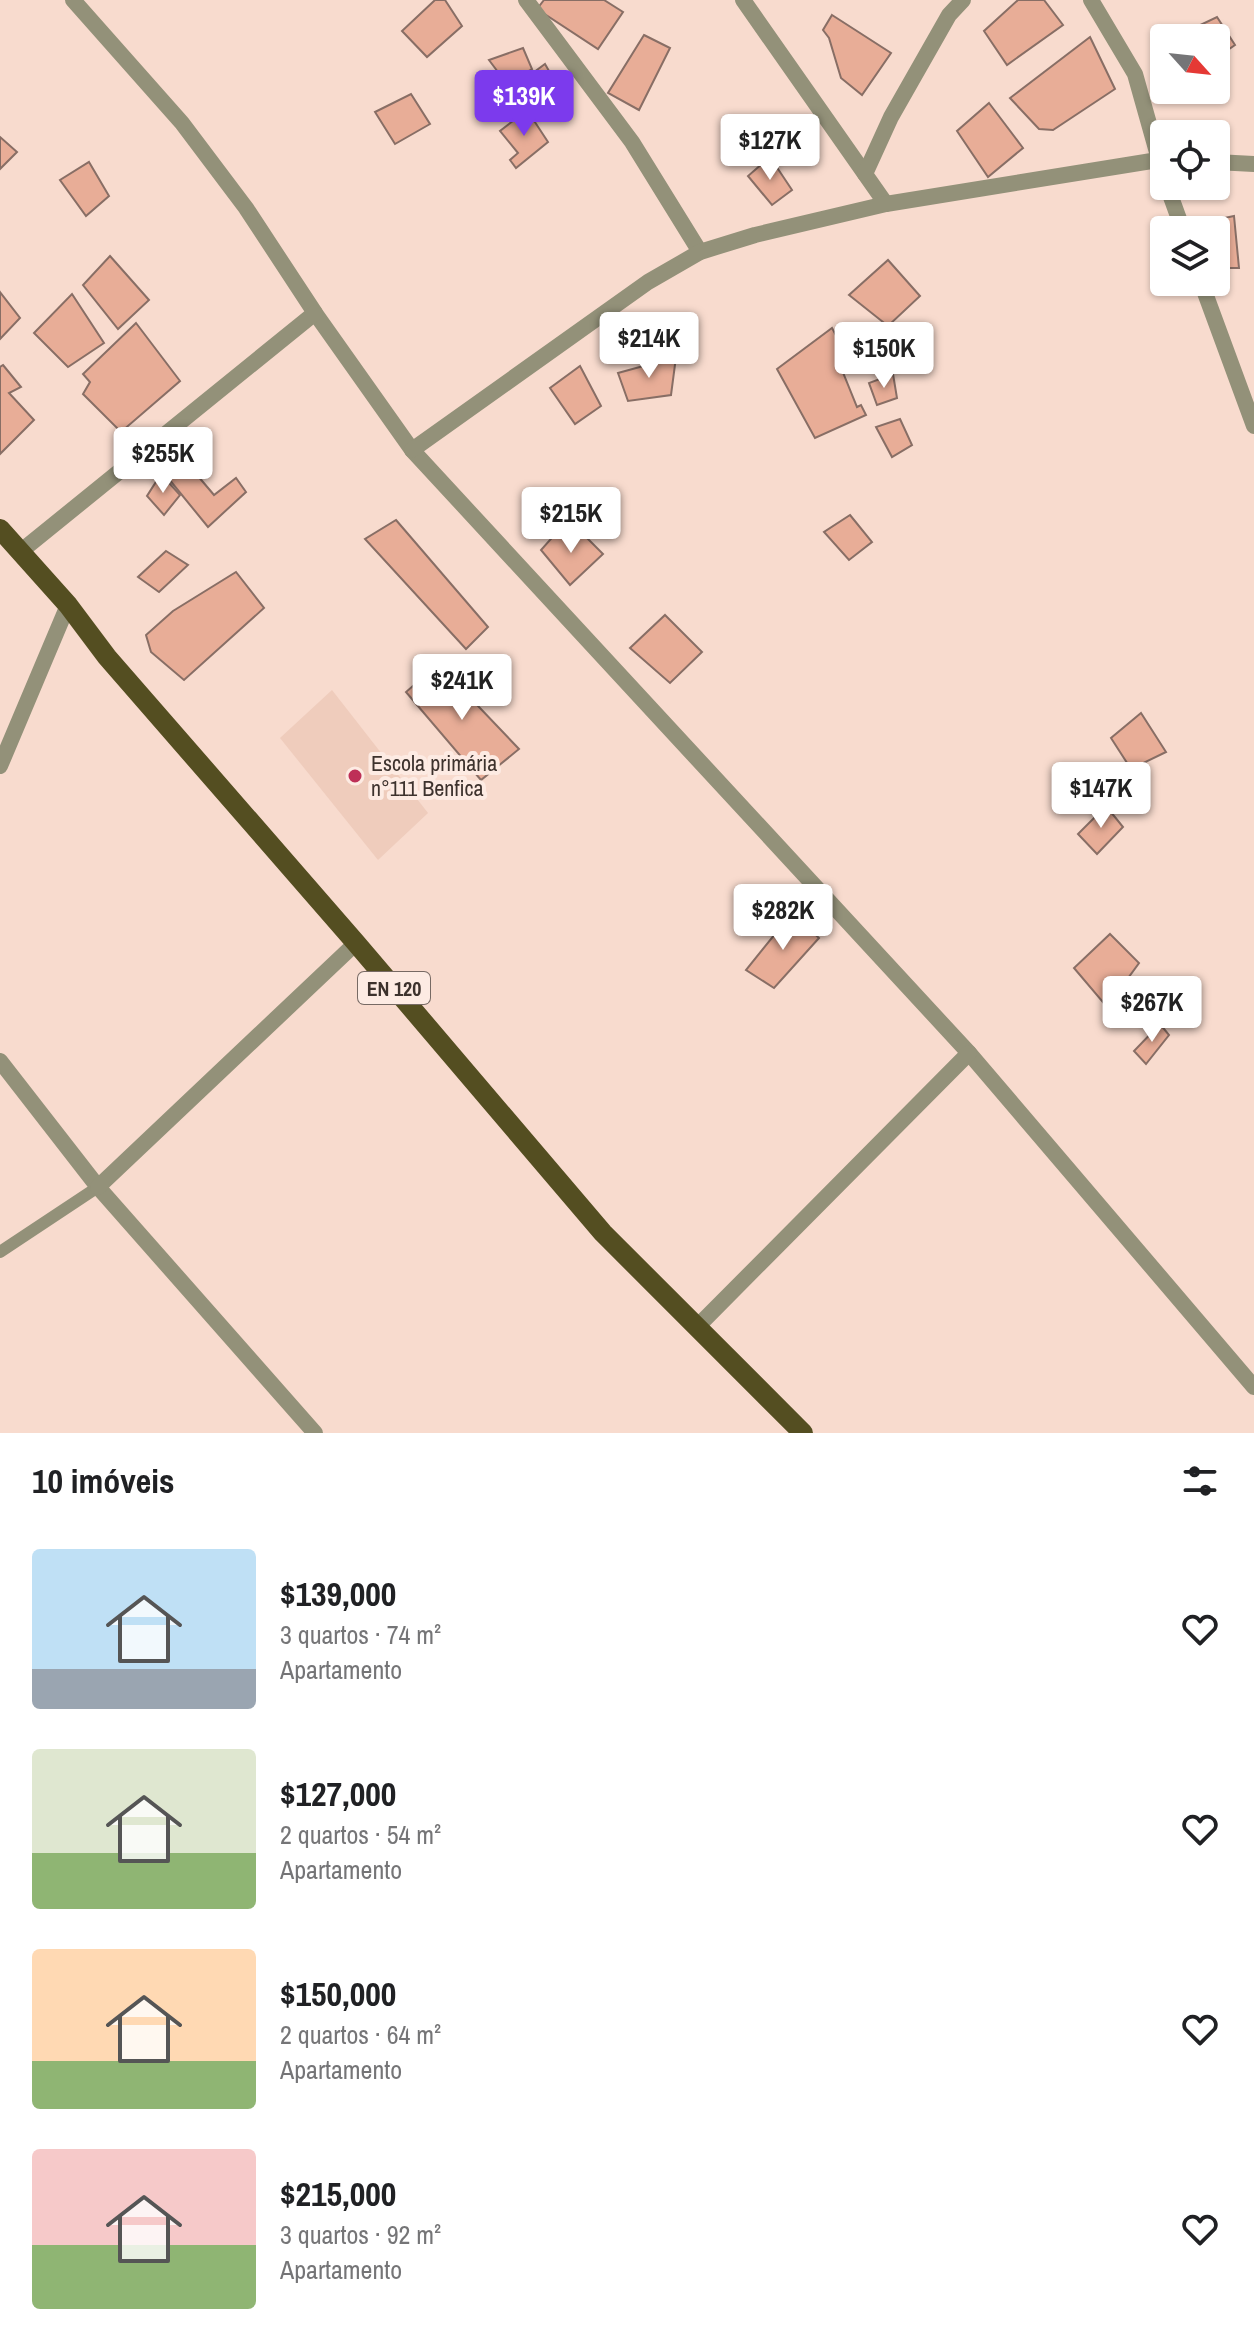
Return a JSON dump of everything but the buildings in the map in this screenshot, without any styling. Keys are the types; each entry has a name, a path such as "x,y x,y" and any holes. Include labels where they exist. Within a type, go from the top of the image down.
{"main road":[{"name":"EN 120","path":"0,529 603,1233 803,1433"}],"street":[{"path":"73,0 182,123 246,208 315,313 412,450 969,1053 1254,1387"},
{"path":"526,0 632,142 700,252"},
{"path":"743,0 886,204"},
{"path":"865,174 891,117 949,15 963,0"},
{"path":"1091,0 1135,74 1150,123"},
{"path":"412,450 648,282 700,252 755,235 886,204 1150,161"},
{"path":"1230,163 1254,164"},
{"path":"1206,296 1254,426"},
{"path":"20,552 315,313"},
{"path":"0,766 68,605"},
{"path":"98,1187 356,943"},
{"path":"696,1328 969,1053"},
{"path":"0,1061 98,1187 315,1433"}],"lane":[{"path":"0,1252 98,1187"}],"shaded area":[{"name":"Escola primária n°111 Benfica","path":"332,690 428,813 378,860 280,738"}],"place":[{"name":"Escola primária n°111 Benfica","path":"355,776"}]}
